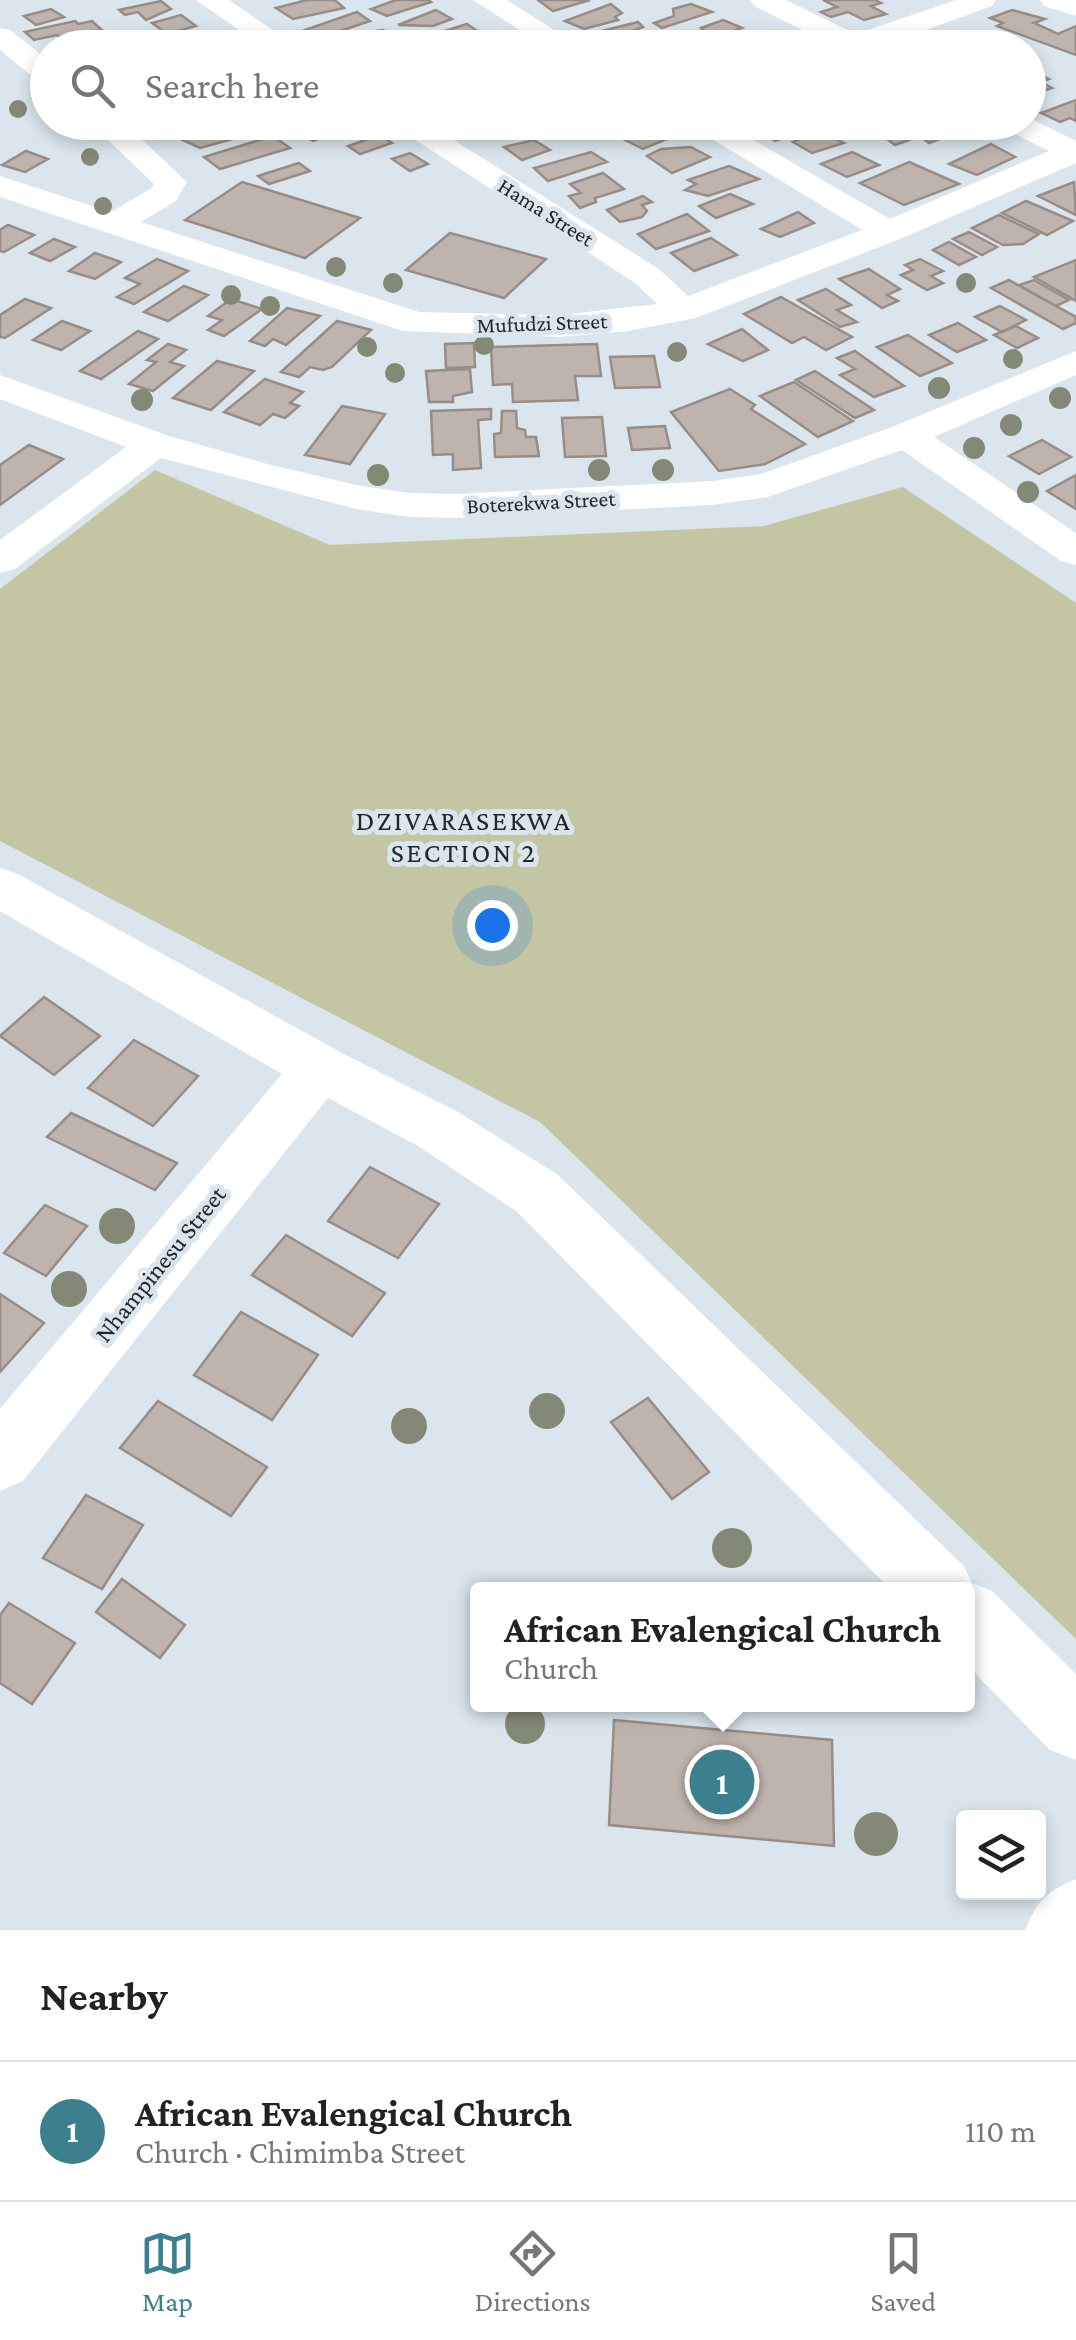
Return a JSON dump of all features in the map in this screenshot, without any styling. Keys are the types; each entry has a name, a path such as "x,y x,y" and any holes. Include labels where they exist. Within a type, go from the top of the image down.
{"street":[{"path":"210,0 257,30"},
{"path":"487,0 538,30"},
{"path":"764,0 825,30"},
{"path":"901,30 982,0"},
{"path":"1054,0 1076,8"},
{"path":"0,36 30,61"},
{"path":"1046,138 1075,152"},
{"path":"117,222 165,194 171,182 124,140"},
{"name":"Hama Street","path":"432,140 646,276 682,310"},
{"path":"730,140 888,232"},
{"name":"Mufudzi Street","path":"0,186 433,325 597,324 682,310 888,232 1075,152"},
{"name":"Boterekwa Street","path":"0,386 155,444 356,497 409,505 455,506 751,488 906,435 1076,362"},
{"path":"906,435 1076,552"},
{"path":"0,560 155,444"},
{"path":"8,904 470,1148 536,1194 932,1582"},
{"name":"Nhampinesu Street","path":"0,1459 320,1068"},
{"path":"975,1624 1076,1724"},
{"path":"1064,1930 1076,1918"}],"green space":[{"path":"155,470 330,545 764,526 903,487 1076,603 1076,1639 540,1122 0,841 0,589"}],"building":[{"path":"307,0 335,0 344,8 293,19 276,8"},
{"path":"396,0 431,2 387,16 371,9"},
{"path":"538,0 590,0 553,11"},
{"path":"823,0 875,0 881,3 871,6 886,14 864,20 848,12 831,17 821,12 837,7"},
{"path":"161,1 171,9 146,20 138,12 125,15 119,10"},
{"path":"611,4 622,13 615,17 618,20 584,29 565,21"},
{"path":"691,4 712,12 662,28 654,23 674,16 673,9"},
{"path":"51,9 64,17 36,25 24,16"},
{"path":"436,10 452,19 433,26 398,25"},
{"path":"1012,10 1045,19 1034,23 1058,34 1076,26 1076,55 1046,44 1046,30 1008,30 997,26 1003,23 990,18"},
{"path":"357,12 370,21 343,30 305,30"},
{"path":"181,15 196,26 162,30 152,23"},
{"path":"723,20 742,28 704,30 701,28"},
{"path":"92,21 102,30 34,30"},
{"path":"638,22 643,27 636,30 606,30"},
{"path":"467,24 476,30 448,30"},
{"path":"1076,100 1076,121 1070,118 1060,122 1046,115 1046,111"},
{"path":"183,140 229,140 200,148"},
{"path":"260,140 279,140 290,148 220,169 204,157"},
{"path":"365,140 392,143 360,154 348,146"},
{"path":"534,140 550,150 522,160 504,147"},
{"path":"625,140 665,140 643,149"},
{"path":"838,140 844,143 812,153 793,142"},
{"path":"991,144 1015,157 977,175 949,164"},
{"path":"691,147 710,157 672,173 647,156 661,149"},
{"path":"26,151 48,159 25,172 2,165"},
{"path":"591,152 607,162 548,181 534,168"},
{"path":"852,152 879,165 847,177 821,164"},
{"path":"410,153 428,164 410,171 392,159"},
{"path":"909,162 959,184 904,205 860,183"},
{"path":"299,163 310,171 269,184 258,176"},
{"path":"729,166 759,179 708,196 685,190 696,184 688,180"},
{"path":"603,173 624,189 595,198 596,202 580,208 569,196 581,193 570,184"},
{"path":"242,182 360,218 305,258 185,220"},
{"path":"1074,182 1076,215 1038,196"},
{"path":"730,194 753,204 716,218 699,206"},
{"path":"643,196 652,202 642,205 647,211 642,217 620,222 607,210"},
{"path":"1026,201 1073,221 1047,235 1002,213"},
{"path":"798,212 814,223 780,237 761,229"},
{"path":"687,214 709,231 656,249 638,234"},
{"path":"999,215 1039,234 1023,244 1003,245 972,228"},
{"path":"8,225 34,235 0,251 0,230"},
{"path":"969,232 997,247 982,255 953,239"},
{"path":"450,233 546,259 504,298 406,270"},
{"path":"711,238 737,255 694,271 671,253"},
{"path":"54,239 75,247 50,261 30,253"},
{"path":"949,242 976,257 959,265 933,250"},
{"path":"95,253 121,262 95,279 69,271"},
{"path":"157,259 188,271 134,304 117,297 140,284 125,278"},
{"path":"920,259 943,271 931,276 943,283 927,290 901,275 913,270 905,265"},
{"path":"1076,260 1076,301 1034,277"},
{"path":"869,269 900,289 887,295 898,301 882,308 839,279"},
{"path":"1009,280 1076,317 1076,323 1063,329 991,288"},
{"path":"1034,280 1069,300 1056,306 1019,285"},
{"path":"184,286 208,295 168,321 144,312"},
{"path":"826,289 851,305 837,310 857,322 840,327 798,300"},
{"path":"781,297 852,337 826,350 804,337 792,343 744,314"},
{"path":"25,299 51,308 5,338 0,337 0,315"},
{"path":"231,299 262,309 224,336 208,330 222,320 208,316"},
{"path":"1000,306 1026,320 1002,332 975,317"},
{"path":"287,308 320,316 286,345 273,339 265,346 250,341"},
{"path":"62,321 90,331 61,350 33,340"},
{"path":"337,321 371,330 332,367 310,367 299,377 281,372"},
{"path":"958,323 986,340 957,352 929,335"},
{"path":"1016,326 1038,338 1017,348 994,335"},
{"path":"742,329 768,350 743,361 708,344"},
{"path":"138,331 158,339 101,379 80,371"},
{"path":"908,335 952,363 920,376 877,347"},
{"path":"474,343 475,367 446,368 445,344"},
{"path":"168,344 186,350 170,362 184,366 153,391 129,384 156,362 147,360"},
{"path":"597,344 601,376 575,376 578,400 513,402 512,384 493,385 491,347"},
{"path":"855,351 904,386 874,397 840,375 855,369 837,358"},
{"path":"654,356 660,387 615,388 610,357"},
{"path":"217,361 254,371 211,410 173,398"},
{"path":"470,369 472,392 453,396 453,402 429,402 426,371"},
{"path":"815,371 874,410 855,418 796,380"},
{"path":"265,379 303,392 290,403 299,406 285,418 273,414 260,425 224,412"},
{"path":"794,382 853,421 818,437 760,396"},
{"path":"730,389 755,405 751,409 805,444 765,464 719,471 671,412"},
{"path":"342,406 385,414 350,464 305,455"},
{"path":"491,409 491,419 478,420 481,468 453,470 453,454 433,455 431,411"},
{"path":"502,411 516,411 517,428 525,430 526,437 536,437 539,456 495,457 494,434 501,433"},
{"path":"602,417 606,456 565,457 562,418"},
{"path":"665,426 670,448 632,450 628,428"},
{"path":"1042,440 1071,457 1039,474 1009,456"},
{"path":"29,445 63,459 0,505 0,465"},
{"path":"1076,475 1076,509 1047,491"},
{"path":"44,997 100,1036 54,1075 0,1036"},
{"path":"134,1040 198,1076 153,1126 88,1088"},
{"path":"71,1113 177,1163 155,1190 47,1137"},
{"path":"370,1167 439,1204 398,1258 328,1221"},
{"path":"45,1205 87,1226 46,1276 4,1253"},
{"path":"286,1235 385,1293 352,1336 252,1275"},
{"path":"0,1294 44,1323 0,1372"},
{"path":"241,1312 318,1355 272,1420 194,1375"},
{"path":"648,1398 709,1472 672,1499 611,1422"},
{"path":"158,1401 267,1467 231,1516 120,1448"},
{"path":"86,1495 143,1525 102,1589 43,1558"},
{"path":"122,1579 185,1625 160,1658 96,1612"},
{"path":"9,1603 75,1643 32,1704 0,1683 0,1615"},
{"path":"614,1720 832,1740 834,1846 609,1825"}],"place":[{"name":"African Evalengical Church","path":"722,1782"}],"district":[{"name":"DZIVARASEKWA SECTION 2","path":"464,836"}]}
